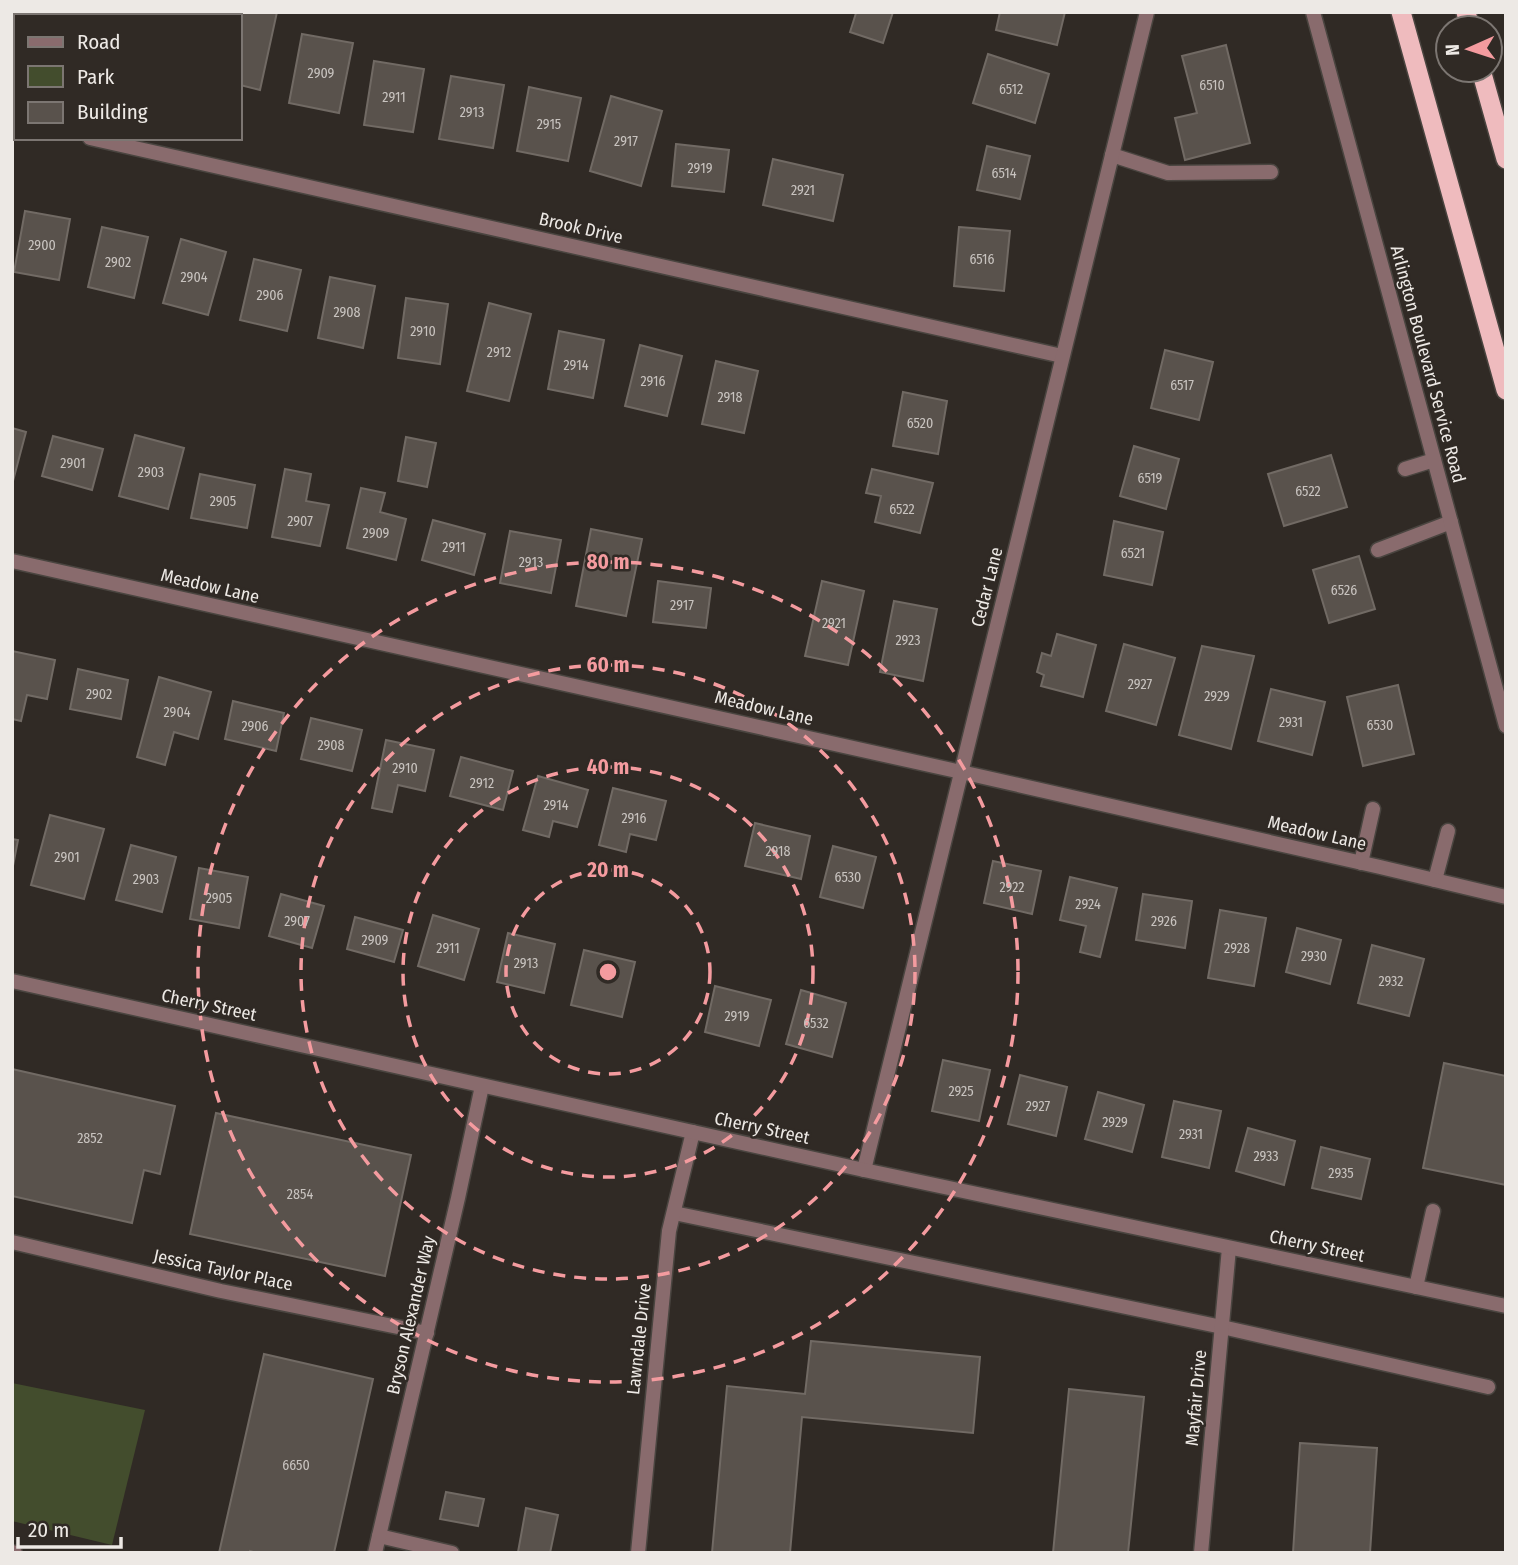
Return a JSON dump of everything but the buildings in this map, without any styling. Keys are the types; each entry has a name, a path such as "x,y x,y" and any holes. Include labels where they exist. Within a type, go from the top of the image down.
{"highway":[{"path":"1401,12 1506,390"},
{"path":"1485,84 1506,159"}],"street":[{"name":"Cedar Lane","path":"864,1170 1147,12"},
{"name":"Arlington Boulevard Service Road","path":"1313,12 1506,726"},
{"name":"Brook Drive","path":"99,140 1062,356"},
{"path":"1112,155 1168,173 1271,172"},
{"path":"1405,469 1434,460"},
{"path":"1378,550 1451,522"},
{"name":"Meadow Lane","path":"12,561 961,772 1506,897"},
{"path":"1361,863 1373,809"},
{"path":"1436,880 1448,831"},
{"name":"Cherry Street","path":"12,981 864,1170 1506,1306"},
{"name":"Bryson Alexander Way","path":"375,1553 482,1086"},
{"name":"Lawndale Drive","path":"638,1553 669,1231 693,1132"},
{"path":"1416,1287 1433,1211"},
{"path":"674,1213 1222,1327 1488,1387"},
{"name":"Jessica Taylor Place","path":"12,1242 221,1291 426,1333"},
{"name":"Mayfair Drive","path":"1201,1553 1229,1248"},
{"path":"379,1536 452,1553"}],"green space":[{"path":"12,1383 145,1410 112,1545 12,1521"}]}
